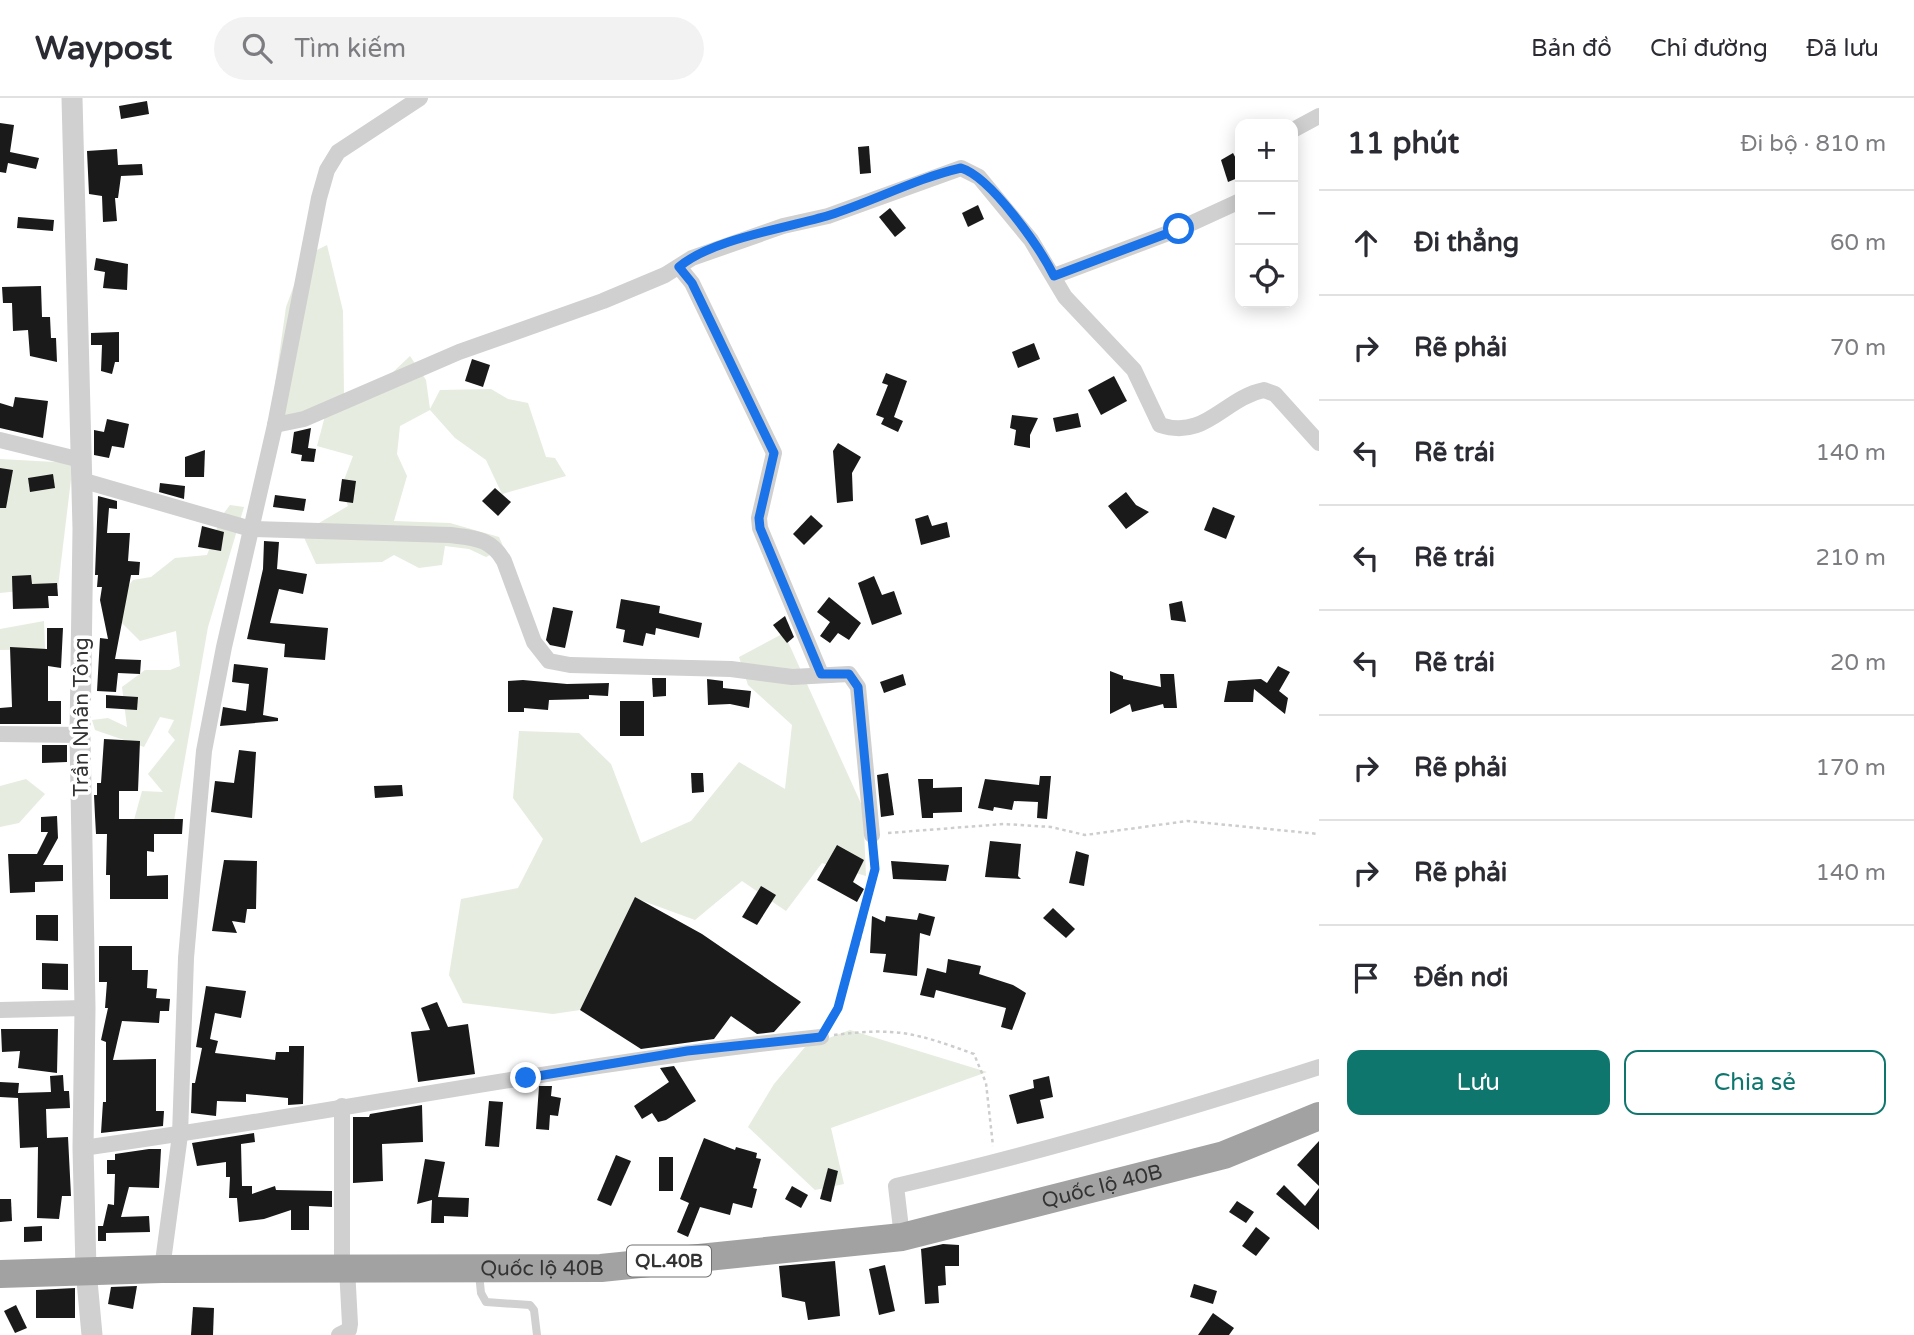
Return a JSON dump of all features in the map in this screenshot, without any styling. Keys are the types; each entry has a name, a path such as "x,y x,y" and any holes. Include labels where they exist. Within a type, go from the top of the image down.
{"highway":[{"name":"Quốc lộ 40B","path":"6,1278 86,1270 601,1268 902,1237 1224,1155 1319,1116"}],"street":[{"name":"Trần Nhân Tông","path":"72,98 81,470 80,735 85,1008 83,1147 86,1270 92,1335"},
{"path":"162,1269 180,1135 186,958 204,751 327,170 338,152 420,98"},
{"path":"1298,127 1319,116"},
{"path":"275,425 316,414 459,352 603,301 721,246 828,216 961,168 979,177 1031,240 1065,297 1134,370 1160,425 1182,430 1197,426 1264,390 1275,394 1319,443"},
{"path":"1054,276 1179,229 1235,203"},
{"path":"679,267 692,283 774,453 759,518 760,528 821,674"},
{"path":"0,440 251,529 450,535 483,539 498,550 504,561 534,642 549,661 569,665 732,668 792,677 849,674 858,687 872,835"},
{"path":"0,734 80,735"},
{"path":"0,1010 85,1008"},
{"path":"83,1147 180,1135 342,1106 687,1051 821,1037"},
{"path":"902,1237 896,1186 998,1162 1168,1115 1319,1067"},
{"path":"339,1335 349,1330 350,1324 345,1268 342,1106"}],"lane":[{"path":"478,1268 482,1298 492,1303 530,1305 534,1310 537,1335"}],"path":[{"path":"821,1037 838,1008 861,930 875,869 872,835 929,828 1004,824 1051,827 1085,835 1187,821 1319,834"},
{"path":"821,1037 878,1029 916,1033 974,1054 986,1083 993,1147 998,1162"}],"shaded area":[{"path":"327,245 343,311 344,398 269,427 286,307 305,256"},
{"path":"410,356 426,380 430,409 440,390 491,389 508,399 528,403 546,457 555,458 566,476 502,494 486,460 455,438 430,410 400,426 397,454 407,476 394,521 450,523 499,537 504,548 486,557 469,549 445,546 442,565 419,568 394,555 382,562 316,564 302,533 348,506 341,488 353,456 317,446 325,416 391,374"},
{"path":"0,459 73,463 58,587 0,593"},
{"path":"230,505 244,507 208,627 173,826 134,820 142,791 163,792 148,774 175,740 168,732 174,720 160,717 144,747 95,730 92,720 108,718 127,727 122,687 145,670 170,670 180,666 176,631 140,641 115,616 118,600 133,580 151,577 175,558 207,555 221,517"},
{"path":"44,621 45,649 0,650 0,629"},
{"path":"784,633 863,808 866,876 822,863 786,911 742,881 695,920 635,898 580,1010 553,1014 463,1003 449,975 461,899 518,888 543,839 513,798 519,731 579,733 611,764 641,843 691,821 739,762 785,789 792,725 748,685 739,657"},
{"path":"26,779 45,794 19,823 0,827 0,786"},
{"path":"850,1030 987,1072 831,1128 844,1184 815,1190 748,1127 774,1084 805,1047"}],"building":[{"path":"147,101 149,114 121,119 119,106"},
{"path":"0,123 14,125 10,152 39,158 36,169 8,163 6,173 0,172"},
{"path":"869,146 871,173 860,174 858,147"},
{"path":"117,149 118,165 142,164 143,175 121,176 118,198 115,198 117,221 103,222 102,196 89,194 87,151"},
{"path":"1233,153 1235,179 1228,182 1221,160"},
{"path":"978,205 984,219 968,227 962,213"},
{"path":"890,208 906,228 895,237 879,217"},
{"path":"18,217 54,220 53,231 17,228"},
{"path":"96,258 128,264 127,290 103,288 105,272 94,270"},
{"path":"41,286 42,317 50,317 51,338 56,338 57,362 30,356 28,330 13,331 12,303 3,303 2,287"},
{"path":"119,332 119,362 115,362 112,374 101,371 102,345 91,345 91,333"},
{"path":"1034,343 1040,359 1018,368 1012,352"},
{"path":"472,359 490,365 483,387 465,381"},
{"path":"886,373 907,381 894,417 903,421 898,432 881,424 884,418 876,415 888,385 882,383"},
{"path":"1114,376 1127,401 1101,415 1088,390"},
{"path":"15,397 48,401 43,438 0,428 0,403 13,407"},
{"path":"1078,413 1081,427 1056,432 1053,418"},
{"path":"1012,415 1038,418 1030,435 1030,448 1014,445 1016,430 1010,428"},
{"path":"107,419 129,424 124,448 112,446 109,458 94,455 94,430 104,432"},
{"path":"311,428 308,448 316,449 314,462 301,461 302,455 291,453 294,432"},
{"path":"838,443 861,457 852,473 853,501 837,503 833,451"},
{"path":"205,450 204,477 185,477 185,457"},
{"path":"0,468 13,470 6,508 0,508"},
{"path":"53,474 55,488 30,492 28,478"},
{"path":"342,479 356,481 353,503 339,501"},
{"path":"160,483 185,486 184,499 159,492"},
{"path":"495,488 511,502 498,516 482,501"},
{"path":"1126,492 1136,505 1149,512 1126,529 1108,506"},
{"path":"275,495 306,499 304,511 273,507"},
{"path":"98,496 117,501 117,509 109,508 107,533 130,533 128,561 140,562 139,575 131,575 115,659 141,660 140,674 118,673 116,692 97,691 100,638 108,639 100,600 102,587 97,587 98,575 95,575"},
{"path":"1213,507 1235,516 1226,539 1204,530"},
{"path":"811,515 823,526 804,545 793,534"},
{"path":"928,515 932,526 947,522 950,537 921,545 915,519"},
{"path":"202,526 224,532 221,551 198,547"},
{"path":"264,541 279,542 277,569 307,574 303,594 279,589 270,623 328,628 325,660 284,657 285,644 247,639 263,569"},
{"path":"31,575 32,584 57,583 58,596 48,596 49,608 13,609 12,576"},
{"path":"874,576 882,595 894,591 902,614 872,625 858,583"},
{"path":"829,597 861,623 849,640 838,633 830,643 820,636 830,622 817,612"},
{"path":"621,599 660,606 659,613 702,623 699,638 656,628 655,635 646,633 643,646 623,642 625,630 616,628"},
{"path":"1182,601 1186,622 1171,620 1169,604"},
{"path":"553,607 573,611 565,648 550,645 546,640"},
{"path":"785,616 794,637 787,643 773,625"},
{"path":"47,628 63,628 61,668 48,666 48,701 61,701 61,724 0,724 0,708 12,707 10,647 47,649"},
{"path":"234,664 268,668 263,715 278,718 278,721 220,726 223,707 246,711 249,684 232,682"},
{"path":"1278,666 1290,672 1279,691 1288,698 1285,714 1254,689 1253,702 1224,702 1228,681 1261,679 1267,683"},
{"path":"1110,671 1123,676 1123,679 1161,687 1160,674 1174,674 1177,708 1164,708 1163,704 1132,712 1130,704 1110,714"},
{"path":"903,674 906,685 884,693 880,682"},
{"path":"652,678 666,678 666,696 653,697"},
{"path":"707,679 723,681 723,688 751,691 749,708 730,704 708,705"},
{"path":"508,681 567,684 609,683 608,696 589,695 589,699 549,700 548,710 524,708 524,712 508,712"},
{"path":"106,695 138,697 137,710 106,708"},
{"path":"620,701 644,701 644,736 620,736"},
{"path":"104,739 140,741 138,791 119,791 119,819 183,819 182,834 154,834 154,852 147,851 147,876 168,875 168,899 110,899 110,875 106,875 107,834 96,834 94,795 97,795 97,783 101,783"},
{"path":"42,745 67,745 67,762 42,763"},
{"path":"239,750 256,752 252,818 211,812 215,781 234,783"},
{"path":"691,773 703,773 704,792 692,793"},
{"path":"888,773 894,815 881,817 877,775"},
{"path":"1040,776 1051,776 1047,819 1037,818 1038,802 1014,801 1012,810 994,807 993,811 978,808 985,779 1039,785"},
{"path":"918,779 933,779 933,788 962,787 962,812 933,813 933,818 922,818"},
{"path":"402,785 403,796 375,798 374,786"},
{"path":"57,816 58,838 43,865 63,865 63,881 35,882 35,892 10,893 8,854 37,854 48,832 41,832 41,817"},
{"path":"990,841 1021,844 1018,876 1021,879 985,877"},
{"path":"837,845 864,860 853,882 864,889 857,902 817,880"},
{"path":"1076,851 1089,855 1084,886 1069,883"},
{"path":"224,860 257,861 256,909 247,909 245,923 232,921 237,933 212,931"},
{"path":"891,861 949,865 946,881 893,879"},
{"path":"761,886 776,895 757,925 742,917"},
{"path":"635,897 702,934 801,1002 774,1032 757,1034 731,1016 714,1039 641,1049 580,1010"},
{"path":"1053,908 1075,929 1066,938 1043,918"},
{"path":"919,913 935,917 930,936 920,933 917,976 883,972 886,954 870,953 872,916 885,922 886,916 917,920"},
{"path":"36,915 58,915 58,941 36,940"},
{"path":"99,946 132,946 132,970 148,970 147,988 157,989 156,998 170,999 169,1011 160,1011 159,1023 122,1021 113,1060 156,1059 156,1111 164,1111 163,1126 101,1133 103,1102 106,1102 106,1042 101,1040 108,1008 105,1008 107,982 99,982"},
{"path":"948,959 981,966 979,974 1013,985 1026,993 1012,1030 1001,1027 1006,1008 936,990 934,998 920,995 927,968 946,973"},
{"path":"42,963 68,964 68,990 42,989"},
{"path":"206,986 246,991 241,1018 215,1013 210,1039 218,1041 215,1053 275,1060 276,1052 289,1052 289,1046 304,1046 303,1104 288,1105 288,1098 246,1094 246,1102 217,1101 216,1116 191,1113 192,1083 195,1083 202,1048 196,1047"},
{"path":"437,1002 448,1027 468,1024 475,1074 418,1082 411,1032 430,1030 421,1008"},
{"path":"1,1029 58,1029 57,1073 18,1068 20,1051 2,1052"},
{"path":"674,1066 696,1101 666,1120 658,1122 652,1113 642,1119 634,1106 669,1082 660,1068"},
{"path":"63,1075 64,1091 69,1091 70,1108 46,1109 47,1138 68,1137 71,1196 62,1196 59,1219 37,1218 38,1147 20,1148 18,1098 0,1097 0,1082 19,1083 18,1093 51,1092 50,1076"},
{"path":"1049,1076 1053,1097 1040,1100 1044,1118 1017,1124 1009,1095 1034,1088 1033,1080"},
{"path":"539,1086 552,1086 551,1096 561,1098 558,1116 550,1115 549,1130 536,1129"},
{"path":"489,1101 503,1102 499,1147 485,1146"},
{"path":"422,1105 423,1142 382,1144 383,1181 353,1183 353,1117 369,1117 370,1114"},
{"path":"254,1133 255,1142 241,1144 242,1186 252,1186 252,1194 275,1186 276,1190 332,1191 332,1207 309,1206 309,1230 291,1230 291,1210 264,1219 239,1222 237,1198 229,1198 230,1177 226,1177 226,1162 197,1166 192,1143"},
{"path":"704,1138 735,1150 736,1147 757,1153 756,1158 761,1159 753,1188 757,1189 752,1208 733,1203 730,1215 700,1207 688,1237 677,1232 689,1203 680,1199"},
{"path":"1319,1141 1319,1186 1297,1165"},
{"path":"161,1149 159,1188 129,1187 121,1217 149,1216 150,1232 106,1233 106,1241 98,1241 98,1226 103,1226 108,1204 114,1205 115,1174 107,1174 107,1160 115,1160 115,1154"},
{"path":"616,1155 631,1161 611,1206 597,1200"},
{"path":"659,1157 673,1157 673,1191 659,1191"},
{"path":"425,1159 445,1162 438,1197 469,1198 468,1217 444,1216 444,1223 431,1223 432,1200 417,1204"},
{"path":"828,1168 838,1171 831,1202 820,1199"},
{"path":"1284,1185 1305,1206 1319,1188 1319,1230 1276,1194"},
{"path":"792,1186 808,1195 801,1208 785,1199"},
{"path":"0,1199 11,1199 12,1221 0,1222"},
{"path":"1237,1201 1254,1212 1246,1223 1229,1212"},
{"path":"42,1226 42,1241 24,1242 24,1227"},
{"path":"1256,1227 1270,1238 1256,1256 1242,1246"},
{"path":"943,1244 959,1245 959,1266 945,1266 946,1285 938,1286 939,1303 925,1304 921,1249"},
{"path":"835,1261 840,1316 808,1320 805,1302 782,1297 779,1266"},
{"path":"885,1265 895,1311 879,1315 869,1269"},
{"path":"1194,1284 1217,1291 1213,1304 1190,1297"},
{"path":"137,1286 133,1309 108,1304 111,1287"},
{"path":"75,1288 75,1318 36,1318 36,1290"},
{"path":"16,1305 27,1328 15,1333 4,1311"},
{"path":"193,1307 214,1308 213,1335 191,1335"},
{"path":"1213,1313 1234,1328 1229,1335 1198,1335"}],"route":[{"path":"526,1078 687,1051 821,1037 838,1008 861,930 875,869 858,687 849,674 821,674 760,528 759,518 774,453 692,283 679,267 685,261 721,246 783,226 828,216 961,168 979,177 1031,240 1054,276 1179,229"}]}
